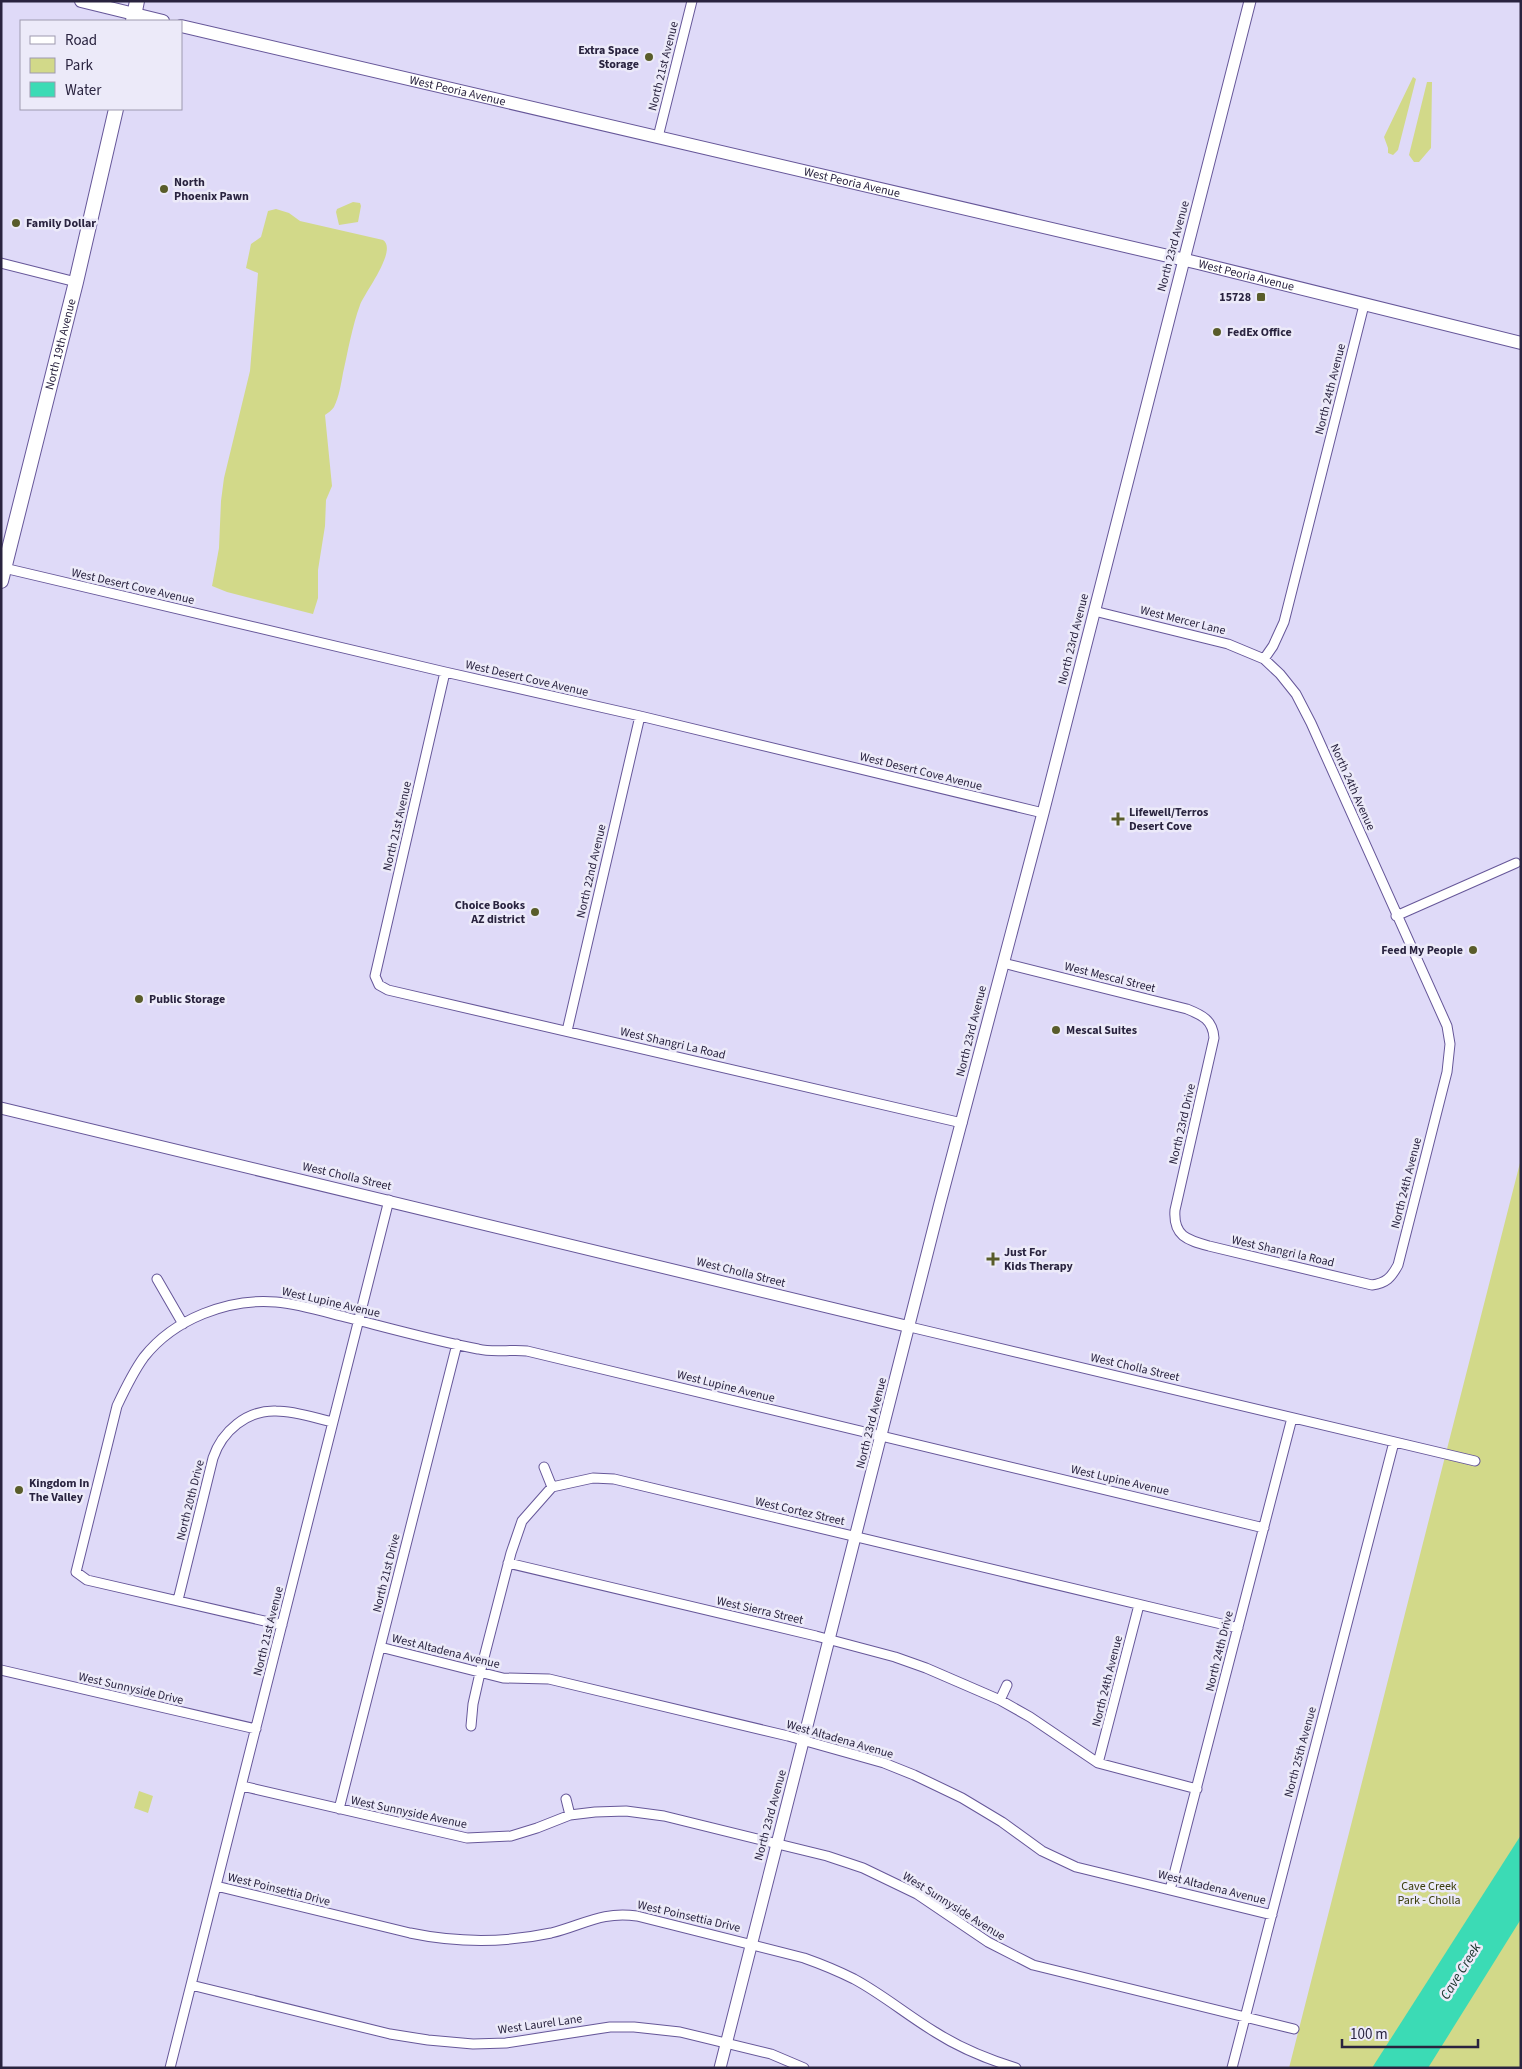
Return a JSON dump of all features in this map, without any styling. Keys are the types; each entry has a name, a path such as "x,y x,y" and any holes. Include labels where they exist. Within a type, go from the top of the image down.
{"main road":[{"path":"81,1 135,12 160,20"},
{"name":"West Peoria Avenue","path":"182,26 1184,260 1521,343"},
{"name":"North 19th Avenue","path":"3,574 5,545 76,282 116,110"}],"street":[{"name":"North 21st Avenue","path":"658,137 692,1"},
{"name":"North 23rd Avenue","path":"720,2068 1250,1"},
{"path":"1,263 76,282"},
{"name":"North 24th Avenue","path":"1364,305 1284,622 1273,646 1264,658 1296,694 1311,723 1447,1026 1450,1044 1444,1086 1398,1265 1392,1276 1384,1283"},
{"name":"West Desert Cove Avenue","path":"3,574 640,716 1043,813"},
{"name":"West Mercer Lane","path":"1094,611 1228,644 1264,658"},
{"name":"North 21st Avenue","path":"379,985 375,976 445,672"},
{"name":"North 22nd Avenue","path":"566,1031 640,716"},
{"path":"1396,916 1516,863"},
{"name":"West Mescal Street","path":"1003,963 1187,1009 1209,1020"},
{"name":"West Shangri La Road","path":"379,985 388,990 962,1123"},
{"name":"North 23rd Drive","path":"1179,1233 1174,1223 1174,1210 1214,1038 1214,1029 1209,1020"},
{"name":"West Cholla Street","path":"1,1108 1475,1461"},
{"name":"North 21st Avenue","path":"170,2068 389,1200"},
{"name":"West Shangri la Road","path":"1179,1233 1190,1240 1209,1246 1372,1285 1384,1283"},
{"path":"157,1279 183,1324"},
{"name":"West Lupine Avenue","path":"178,1600 86,1580 76,1572 117,1406 127,1384 146,1355 165,1337 183,1324 208,1311 258,1301 294,1304 479,1350 527,1351 1264,1528"},
{"name":"North 21st Drive","path":"339,1809 457,1344"},
{"name":"North 20th Drive","path":"178,1600 217,1446 229,1431 246,1417 275,1410 333,1422"},
{"name":"North 24th Drive","path":"1170,1890 1292,1418"},
{"name":"North 25th Avenue","path":"1232,2068 1394,1442"},
{"path":"471,1726 473,1704 480,1673 508,1563 522,1522 552,1487 544,1467"},
{"name":"West Cortez Street","path":"552,1487 593,1478 614,1479 1238,1628"},
{"name":"West Sierra Street","path":"508,1563 895,1657 926,1668 1000,1700 1037,1722 1098,1763 1196,1789"},
{"path":"178,1600 282,1625"},
{"name":"North 24th Avenue","path":"1098,1763 1139,1605"},
{"name":"West Altadena Avenue","path":"380,1647 503,1678 549,1679 851,1753 914,1775 962,1798 1002,1822 1042,1851 1070,1865 1272,1915"},
{"name":"West Sunnyside Drive","path":"1,1670 256,1729"},
{"path":"1000,1700 1007,1685"},
{"name":"West Sunnyside Avenue","path":"242,1786 467,1838 511,1836 570,1815 603,1812 641,1812 827,1856 863,1868 925,1899 988,1942 1033,1965 1294,2029"},
{"path":"566,1799 570,1815"},
{"name":"West Poinsettia Drive","path":"216,1886 438,1938 492,1941 532,1937 555,1932 596,1918 623,1914 804,1958 839,1972 883,1996 954,2043 980,2056 1016,2068"},
{"name":"West Laurel Lane","path":"191,1985 390,2034 428,2040 474,2044 506,2043 610,2027 634,2027 680,2032 771,2054 804,2068"}],"green space":[{"path":"1413,77 1416,79 1398,150 1393,155 1388,153 1384,137"},
{"path":"1427,82 1432,82 1431,148 1419,162 1414,162 1409,155"},
{"path":"353,202 360,203 361,206 358,222 339,225 337,209"},
{"path":"276,209 289,213 300,221 383,240 387,245 384,262 357,313 337,399 333,408 325,415 332,486 326,500 325,526 318,570 318,598 313,614 227,592 212,586 219,548 224,478 250,371 258,273 246,268 251,244 261,237 268,211"},
{"name":"Cave Creek Park - Cholla","path":"1521,1159 1521,2068 1289,2068"},
{"path":"139,1791 153,1796 148,1813 134,1808"}],"water":[{"name":"Cave Creek","path":"1521,1835 1521,1919 1428,2068 1372,2068"}],"place":[{"name":"Extra Space Storage","path":"649,57"},
{"name":"North Phoenix Pawn","path":"164,189"},
{"name":"Family Dollar","path":"16,223"},
{"name":"15728","path":"1261,297"},
{"name":"FedEx Office","path":"1217,332"},
{"name":"Lifewell/Terros Desert Cove","path":"1118,819"},
{"name":"Choice Books AZ district","path":"535,912"},
{"name":"Feed My People","path":"1473,950"},
{"name":"Public Storage","path":"139,999"},
{"name":"Mescal Suites","path":"1056,1030"},
{"name":"Just For Kids Therapy","path":"993,1259"},
{"name":"Kingdom In The Valley","path":"19,1490"}]}
